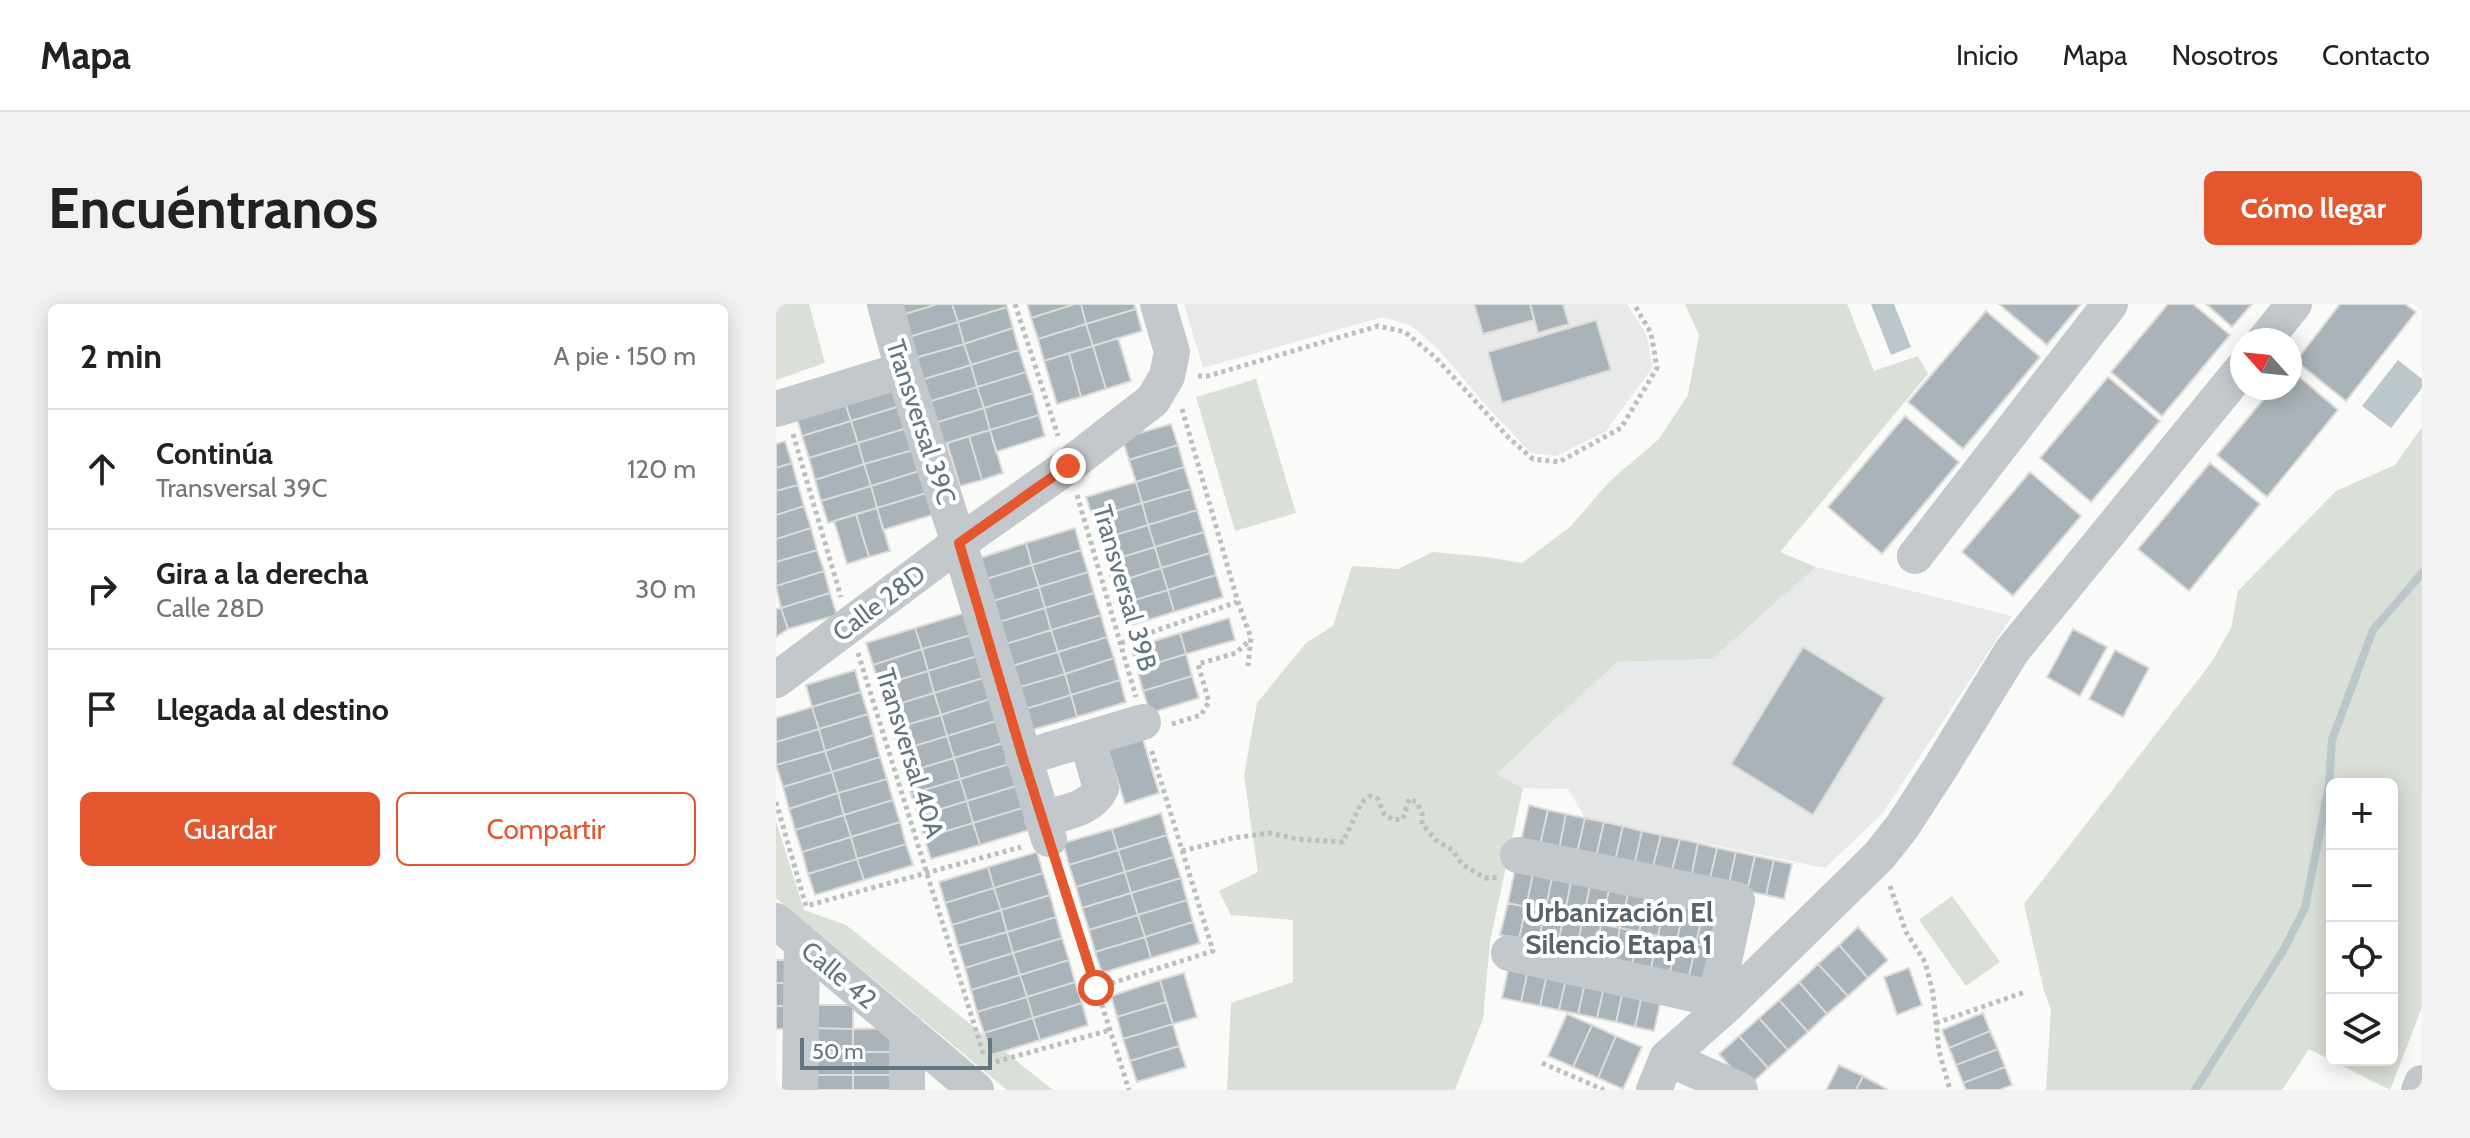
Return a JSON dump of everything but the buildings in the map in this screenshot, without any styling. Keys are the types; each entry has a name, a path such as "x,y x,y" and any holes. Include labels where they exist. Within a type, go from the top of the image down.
{"street":[{"name":"Transversal 39C","path":"885,304 1046,829"},
{"path":"1158,304 1172,352 1167,376"},
{"path":"1915,556 2110,304"},
{"path":"2275,328 2294,304"},
{"path":"780,408 903,370"},
{"name":"Calle 28D","path":"776,680 1153,400 1167,376"},
{"path":"1740,1090 1660,1074 1723,1000 1879,856 1902,827 2012,651 2230,384"},
{"path":"1023,758 1144,727"},
{"path":"1046,829 1097,797 1101,788 1087,740"},
{"path":"1518,855 1737,900 1723,1000"},
{"path":"789,932 800,1090"},
{"name":"Calle 42","path":"789,932 907,1031 981,1077"},
{"path":"1509,953 1723,1000"},
{"path":"907,1031 907,1090"},
{"path":"2419,1090 2422,1083"}],"path":[{"name":"Transversal 39B","path":"1015,304 1068,466 1213,951 1096,988"},
{"path":"1248,666 1251,638 1183,411 1167,376 1208,376 1378,326 1405,332 1436,358 1509,438 1533,459 1559,462 1621,428 1657,368 1651,333 1634,304"},
{"name":"Transversal 40A","path":"780,408 926,873 981,1077"},
{"path":"1121,643 1238,602"},
{"path":"1144,727 1201,715 1209,702 1198,664 1236,653 1251,638"},
{"path":"1182,851 1269,833 1297,839 1343,842 1362,802 1370,796 1378,799 1384,814 1393,820 1403,819 1409,799 1417,802 1422,813 1422,824 1436,840 1452,850 1463,865 1485,878 1504,877 1518,855"},
{"path":"776,802 806,906 926,873 1046,829 1129,1090"},
{"path":"1879,856 1906,932 1925,962 1933,993 1939,1051 1950,1090"},
{"path":"1936,1023 2025,992"},
{"path":"981,1077 1110,1030"},
{"path":"1542,1063 1604,1090"}],"shaded area":[{"path":"776,304 809,304 825,363 776,380"},
{"path":"1184,304 1627,304 1646,334 1653,367 1605,432 1556,456 1531,453 1438,349 1412,326 1383,317 1203,368"},
{"path":"1685,304 1847,304 1874,371 1918,356 1928,374 1780,552 1816,567 1712,659 1617,662 1496,774 1523,788 1490,941 1483,1019 1455,1090 1227,1090 1231,1003 1293,982 1293,920 1231,915 1219,891 1258,872 1244,776 1257,703 1306,643 1333,626 1352,566 1398,569 1433,552 1522,563 1571,526 1609,482 1659,439 1688,395 1699,335"},
{"path":"1871,304 1894,304 1911,347 1891,355"},
{"path":"2398,360 2422,379 2422,388 2391,428 2362,406"},
{"path":"1256,379 1296,513 1235,531 1196,397"},
{"path":"2422,427 2422,1007 2390,1090 2343,1066 2398,1066 2398,778 2326,778 2326,1058 2309,1049 2282,1090 2046,1090 2051,1010 2024,904 2211,663 2231,628 2238,591 2336,491 2395,465"},
{"path":"1816,567 2012,616 1882,814 1825,868 1585,818 1568,789 1523,788 1495,774 1617,662 1712,659"},
{"path":"776,821 804,910 846,925 1053,1090 1007,1090 776,898"},
{"path":"1952,896 2000,962 1966,986 1919,920"}],"waterway":[{"path":"2195,1090 2283,951 2305,908 2329,785 2332,740 2373,630 2422,573"}],"district":[{"name":"Urbanización El Silencio Etapa 1","path":"1619,928"}],"route":[{"path":"1068,466 959,543 1096,988"}]}
